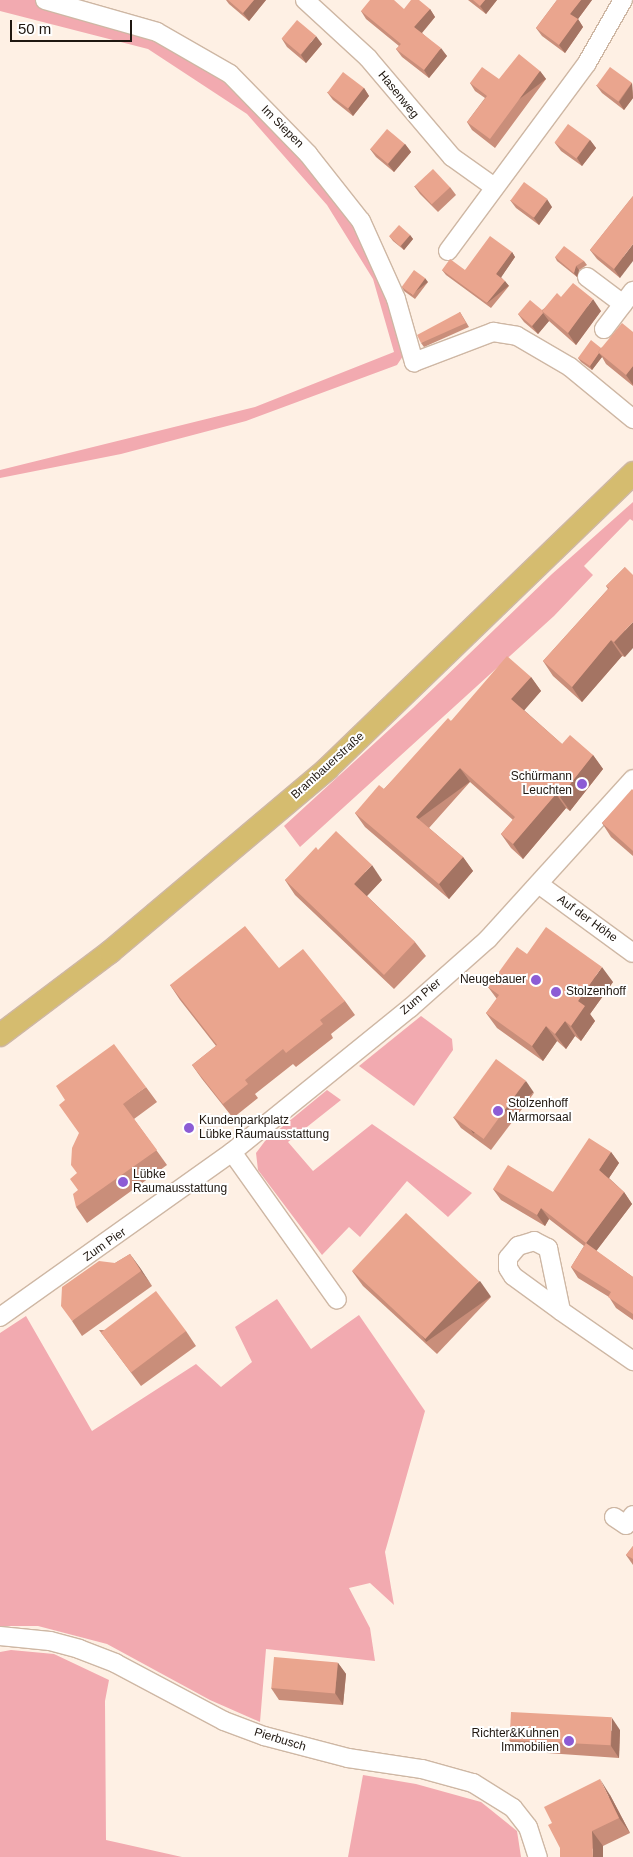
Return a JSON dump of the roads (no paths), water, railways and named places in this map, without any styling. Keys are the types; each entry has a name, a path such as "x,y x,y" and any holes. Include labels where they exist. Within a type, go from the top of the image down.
{"main road":[{"name":"Brambauerstraße","path":"0,1035 118,946 326,769 633,473"}],"street":[{"name":"Im Siepen","path":"45,0 157,32 230,74 308,154 361,221 396,298 414,362 494,332 517,336 570,367 633,420"},
{"name":"Hasenweg","path":"305,0 368,58 452,157 494,187"},
{"path":"448,251 587,63 623,0"},
{"path":"587,277 628,298 604,329"},
{"name":"Zum Pier","path":"0,1316 232,1152 436,986 488,939 540,885 633,779"},
{"name":"Auf der Höhe","path":"540,885 633,953"},
{"path":"232,1152 337,1300"},
{"path":"560,1311 633,1361"},
{"path":"614,1516 626,1525 633,1516"},
{"name":"Pierbusch","path":"0,1636 50,1641 79,1649 115,1663 216,1717 264,1736 339,1756 422,1769 473,1783 514,1808 528,1828 538,1857"}],"place":[{"name":"Schürmann Leuchten","path":"582,784"},
{"name":"Neugebauer","path":"536,980"},
{"name":"Stolzenhoff","path":"556,992"},
{"name":"Stolzenhoff Marmorsaal","path":"498,1111"},
{"name":"Kundenparkplatz Lübke Raumausstattung","path":"189,1128"},
{"name":"Lübke Raumausstattung","path":"123,1182"},
{"name":"Richter&Kuhnen Immobilien","path":"569,1741"}]}
